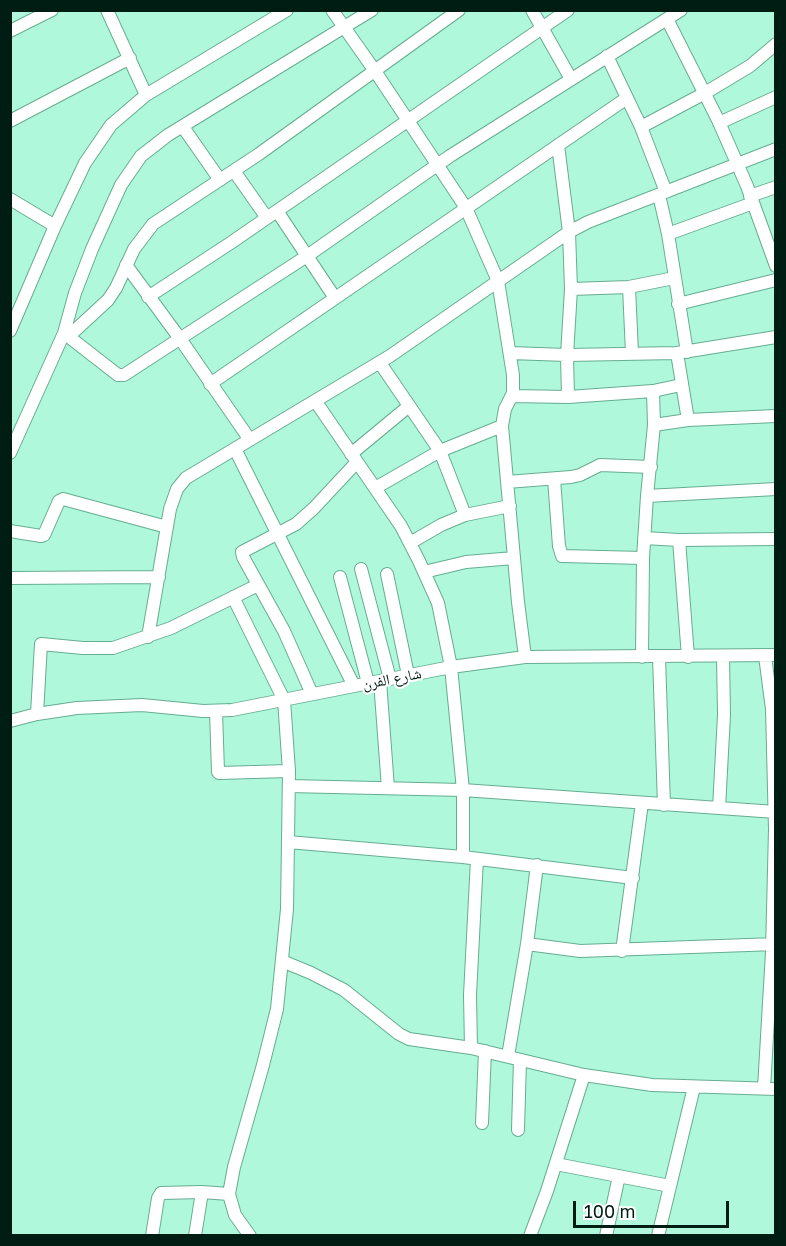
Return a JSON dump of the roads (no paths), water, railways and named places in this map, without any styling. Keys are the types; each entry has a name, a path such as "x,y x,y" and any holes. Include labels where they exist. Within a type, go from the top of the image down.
{"street":[{"path":"10,31 52,10"},
{"path":"107,10 146,95"},
{"path":"10,331 55,226 85,163 101,137 122,114 146,95 288,10"},
{"path":"332,10 466,208 498,281 514,388 501,426 525,657"},
{"path":"10,453 67,334 70,309 85,266 121,185 141,156 154,145 372,10"},
{"path":"67,334 108,300 140,239 153,224 234,171 459,10"},
{"path":"532,10 571,79"},
{"path":"148,297 568,10"},
{"path":"67,334 121,376 181,340 307,256 436,165 681,10"},
{"path":"667,19 719,123 776,266"},
{"path":"641,127 750,66 776,44"},
{"path":"607,56 641,127 662,193 678,304 682,352 681,385 688,420"},
{"path":"10,121 130,58"},
{"path":"719,123 776,97"},
{"path":"210,384 627,98"},
{"path":"183,127 220,180"},
{"path":"558,145 569,232 571,289 567,355 568,397"},
{"path":"148,637 167,527 177,489 186,478 380,363 569,232 588,222 776,149"},
{"path":"234,171 307,256 335,298"},
{"path":"668,234 776,187"},
{"path":"10,199 55,226"},
{"path":"126,265 250,440"},
{"path":"571,289 629,287 674,278"},
{"path":"678,304 776,280"},
{"path":"629,287 632,353"},
{"path":"510,353 567,355 682,352 776,337"},
{"path":"380,363 440,451 465,515"},
{"path":"512,396 568,397 653,391 681,385"},
{"path":"642,657 643,558 654,425 653,391"},
{"path":"316,402 401,526 424,572 442,617 451,667 463,790 463,857"},
{"path":"312,694 284,631 242,552 303,519 354,459 409,406"},
{"path":"654,425 688,420 776,416"},
{"path":"375,488 440,451 501,426"},
{"path":"235,449 354,686"},
{"path":"507,482 580,475 600,465 651,467"},
{"path":"554,479 559,546 562,556 643,558"},
{"path":"647,496 776,489"},
{"path":"10,531 45,535 59,501 63,499 167,527"},
{"path":"410,543 441,525 465,515 510,506"},
{"path":"644,538 776,539"},
{"path":"679,540 688,657"},
{"path":"424,572 466,562 514,558"},
{"path":"361,569 379,681 388,788"},
{"path":"387,574 408,675"},
{"path":"10,578 159,577"},
{"path":"340,578 379,681"},
{"path":"37,714 41,644 113,648 148,637 258,585"},
{"path":"233,597 284,700 289,771 287,909 277,1009 236,1158 229,1194 235,1215 250,1236"},
{"path":"282,961 345,990 399,1034 409,1039 471,1048 584,1075 652,1085 770,1089 775,812 770,655"},
{"name":"شارع الفرن","path":"10,721 77,708 142,705 216,711 248,708 451,667 525,657 770,655"},
{"path":"719,808 724,715 723,656"},
{"path":"659,657 664,805"},
{"path":"216,711 219,773 289,771"},
{"path":"289,786 463,790 775,812"},
{"path":"622,951 642,803"},
{"path":"288,842 463,857 633,879"},
{"path":"471,1048 470,995 477,859"},
{"path":"518,1130 514,1058 537,865"},
{"path":"526,944 568,950 622,951 774,944"},
{"path":"482,1123 485,1051"},
{"path":"530,1236 584,1075"},
{"path":"658,1236 694,1087"},
{"path":"556,1164 670,1186"},
{"path":"606,1236 619,1176"},
{"path":"152,1236 159,1195 164,1192 229,1194"},
{"path":"195,1236 202,1192"}]}
